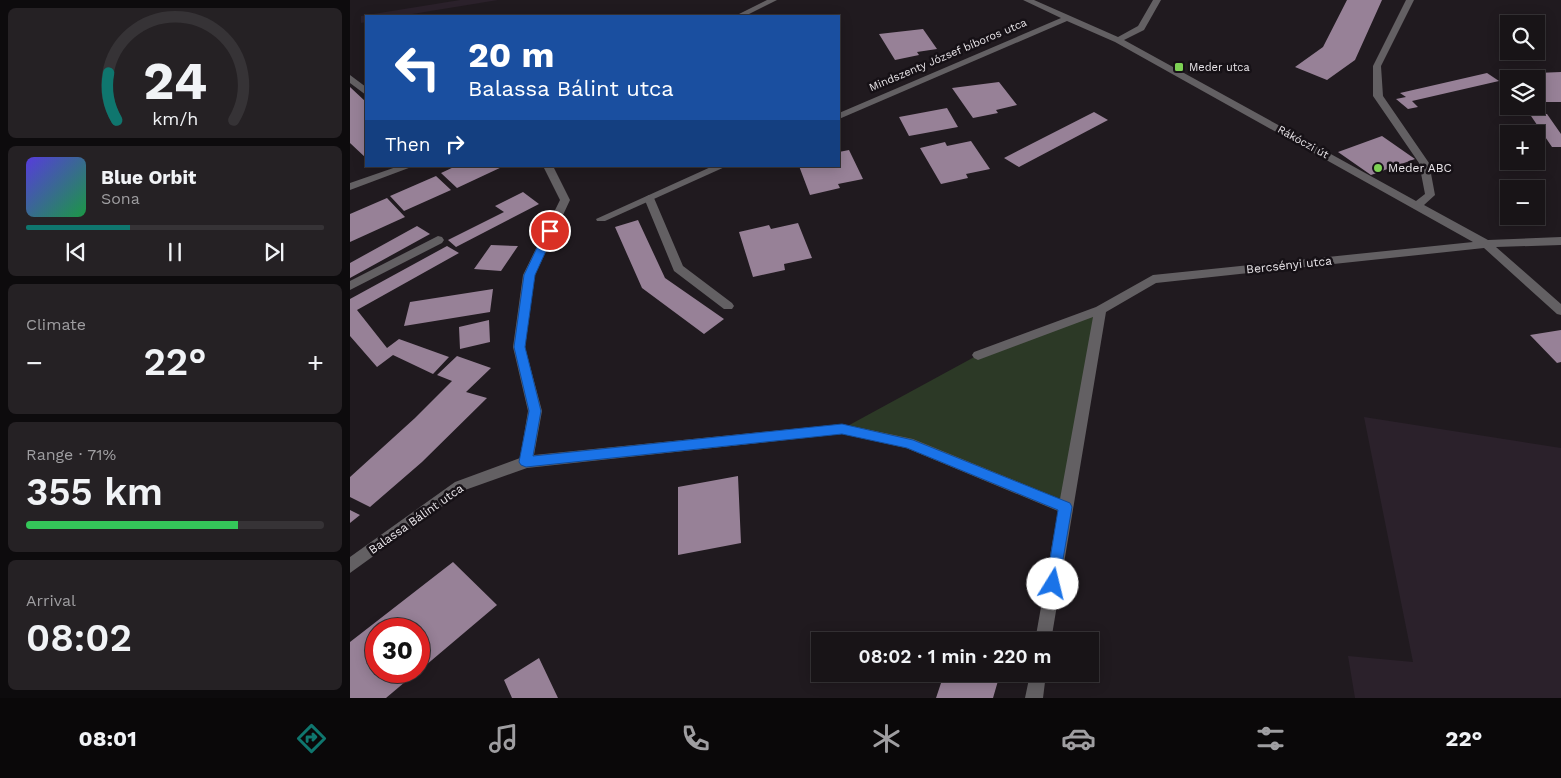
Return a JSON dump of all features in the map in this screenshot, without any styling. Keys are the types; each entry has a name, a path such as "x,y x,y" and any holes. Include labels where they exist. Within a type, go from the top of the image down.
{"street":[{"path":"741,15 773,0"},
{"name":"Rákóczi út","path":"1028,0 1118,40 1486,244 1561,310"},
{"path":"1118,40 1141,28 1157,0"},
{"path":"1410,0 1378,66 1378,96 1424,163 1430,195 1418,206"},
{"name":"Mindszenty József bíboros utca","path":"840,116 1067,18"},
{"path":"350,78 365,91"},
{"path":"350,187 406,167"},
{"path":"526,462 535,411 520,347 529,275 565,200 548,167"},
{"path":"601,218 720,167"},
{"path":"649,198 678,268 728,306"},
{"path":"350,286 438,240"},
{"name":"Bercsényi utca","path":"978,355 1100,310 1153,279 1486,244 1561,241"},
{"path":"1044,632 1100,310"},
{"name":"Balassa Bálint utca","path":"350,566 460,486 526,462 842,429 908,443 1065,507"},
{"path":"1034,698 1037,682"}],"shaded area":[{"path":"460,0 498,0 406,15 367,15"},
{"path":"365,15 365,22 361,23 361,16"},
{"path":"1364,417 1561,448 1561,698 1355,698 1348,656 1413,662"}],"green space":[{"path":"1100,310 1065,507 908,443 842,429 978,355"}],"building":[{"path":"1347,0 1382,0 1355,60 1327,80 1295,67 1323,47"},
{"path":"923,29 937,49 917,52 919,55 895,60 879,34"},
{"path":"1561,72 1561,102 1545,102 1545,73"},
{"path":"1487,73 1499,81 1412,101 1418,107 1408,109 1396,99 1406,97 1400,93"},
{"path":"999,82 1017,105 996,110 998,113 973,118 952,88"},
{"path":"350,87 365,101 365,157 350,143"},
{"path":"947,108 958,127 909,136 899,117"},
{"path":"1094,112 1108,120 1019,167 1004,158"},
{"path":"1547,114 1561,134 1561,147 1552,147 1545,137 1545,125 1537,125 1530,115"},
{"path":"1382,136 1415,159 1371,175 1338,152"},
{"path":"971,141 990,169 966,174 968,178 941,184 920,148 945,142 947,146"},
{"path":"849,150 863,179 838,184 840,188 810,195 799,167 840,167 840,152"},
{"path":"454,167 502,167 457,188 441,173"},
{"path":"436,176 451,190 404,211 390,196"},
{"path":"523,192 539,204 456,247 448,240 504,212 495,206"},
{"path":"387,198 405,217 350,242 350,214"},
{"path":"638,220 665,278 724,319 704,334 642,288 615,227"},
{"path":"798,223 812,258 784,264 785,270 753,277 739,232 769,225 771,229"},
{"path":"417,226 430,234 350,278 350,263"},
{"path":"491,245 518,246 501,271 474,269"},
{"path":"447,246 459,253 357,310 387,348 399,339 449,357 433,374 393,355 377,367 350,336 350,299"},
{"path":"493,289 490,312 404,326 410,302"},
{"path":"489,320 490,342 460,349 459,327"},
{"path":"1561,330 1561,362 1557,363 1530,335"},
{"path":"457,356 491,368 466,392 487,398 422,462 370,507 350,497 350,477 415,418 452,381 437,375"},
{"path":"738,476 741,543 678,555 678,487"},
{"path":"350,510 360,515 350,523"},
{"path":"453,562 497,605 430,662 430,618 381,618"},
{"path":"365,630 365,683 404,683 386,698 350,698 350,642"},
{"path":"539,658 558,698 512,698 504,680"},
{"path":"941,682 998,682 993,698 936,698"}],"place":[{"name":"Meder utca","path":"1179,67"},
{"name":"Meder ABC","path":"1378,168"}],"route":[{"path":"550,231 529,275 520,347 535,411 526,462 842,429 908,443 1065,507 1053,584"}]}
